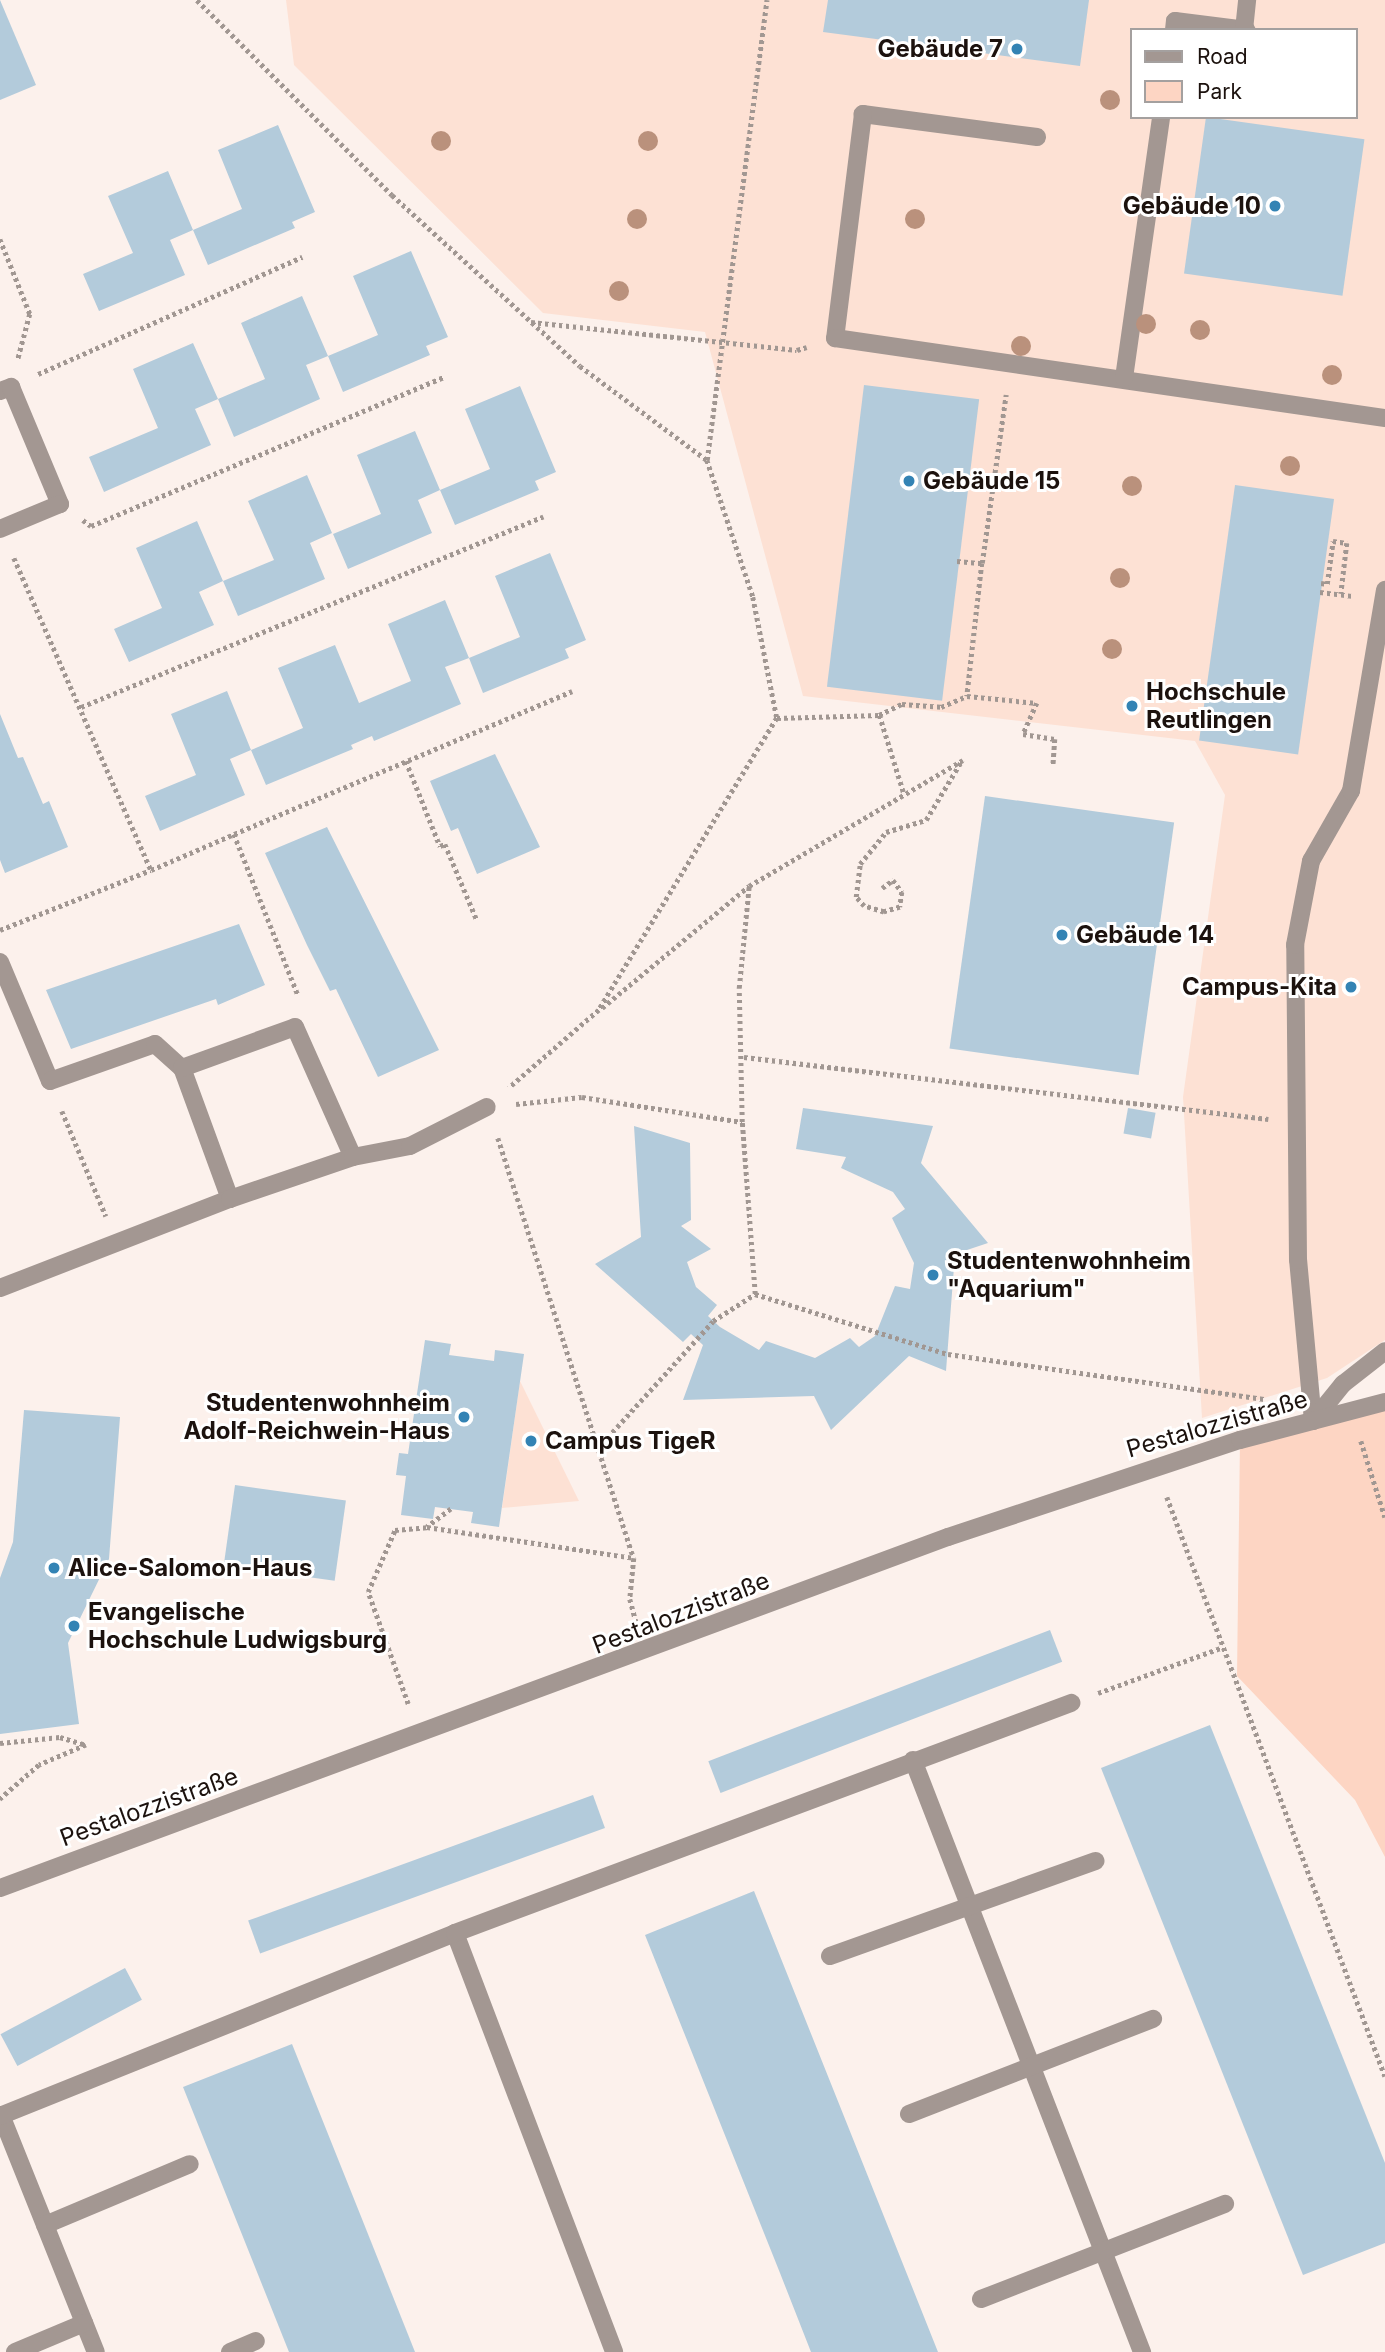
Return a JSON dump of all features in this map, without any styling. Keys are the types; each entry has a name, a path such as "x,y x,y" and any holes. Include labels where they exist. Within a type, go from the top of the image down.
{"street":[{"path":"1245,28 1247,0"},
{"path":"1174,28 1175,21 1229,28"},
{"path":"1037,137 863,114 835,338 1124,377 1385,418"},
{"path":"1124,377 1161,119"},
{"path":"0,529 60,504 5,389"},
{"path":"1312,1413 1297,1260 1295,945 1311,862 1351,791 1385,590"},
{"path":"0,962 50,1081 155,1044 182,1068 230,1199"},
{"path":"182,1068 295,1027 353,1157"},
{"path":"0,1288 230,1199 353,1157 410,1146 487,1107"},
{"path":"1312,1413 1385,1351"},
{"name":"Pestalozzistraße","path":"0,1888 644,1653 948,1538 1312,1413 1354,1410 1385,1402"},
{"path":"96,2352 1,2116 454,1933 1071,1703"},
{"path":"913,1760 1142,2352"},
{"path":"830,1956 1096,1861"},
{"path":"454,1933 614,2352"},
{"path":"909,2114 1031,2064 1153,2020"},
{"path":"45,2225 190,2164"},
{"path":"981,2299 1226,2204"},
{"path":"15,2352 84,2323"},
{"path":"230,2352 256,2341"}],"path":[{"path":"197,0 392,195 530,322 580,366 707,460"},
{"path":"598,1010 777,718 753,597 707,460 720,339 766,0"},
{"path":"0,239 30,314 5,389"},
{"path":"5,389 302,257"},
{"path":"530,322 720,339 797,350 835,338"},
{"path":"967,696 982,563 1010,363"},
{"path":"60,504 91,526 443,377"},
{"path":"81,707 543,517"},
{"path":"0,529 81,707 150,870"},
{"path":"1321,583 1327,584 1333,541 1347,542 1342,594"},
{"path":"957,561 982,563"},
{"path":"1320,592 1334,593"},
{"path":"0,930 150,870 572,691"},
{"path":"777,718 879,715 902,704 941,707 967,696 1037,703 1026,720 1023,734 1055,739 1052,766"},
{"path":"879,715 903,792"},
{"path":"487,1107 598,1010 749,886 903,792 963,760 926,820 886,832 860,864 856,897 864,906 884,912 900,907 902,892 893,880 882,888"},
{"path":"406,761 477,920"},
{"path":"234,834 305,1014 295,1027"},
{"path":"749,886 739,988 744,1057 742,1122 755,1294"},
{"path":"744,1057 1297,1122"},
{"path":"50,1081 117,1242"},
{"path":"487,1107 582,1097 742,1122"},
{"path":"487,1107 635,1558 630,1599 644,1653"},
{"path":"598,1448 713,1321 755,1294"},
{"path":"755,1294 948,1354 1312,1413"},
{"path":"1354,1410 1385,1517"},
{"path":"1155,1466 1385,2076"},
{"path":"428,1527 451,1509"},
{"path":"419,1735 368,1592 395,1530 428,1527 635,1558"},
{"path":"1071,1703 1223,1647"},
{"path":"0,1743 60,1737 86,1745 39,1765 0,1799"}],"shaded area":[{"name":"Hochschule Reutlingen","path":"286,0 1385,0 1385,1340 1327,1378 1202,1418 1183,1097 1225,795 1195,741 803,696 705,332 543,313 294,65"},
{"name":"Campus TigeR","path":"520,1381 579,1501 502,1508"}],"green space":[{"path":"1385,1402 1385,1857 1355,1800 1237,1676 1240,1440"}],"building":[{"path":"0,0 36,85 0,100"},
{"name":"Gebäude 7","path":"828,0 1089,0 1080,66 823,32"},
{"name":"Gebäude 10","path":"1206,119 1364,139 1342,296 1184,273"},
{"path":"278,125 315,212 292,222 295,228 208,265 193,230 242,209 218,150"},
{"path":"168,171 193,230 170,240 185,275 99,311 83,274 133,253 108,196"},
{"path":"411,251 448,337 426,346 430,355 343,392 328,356 378,335 353,276"},
{"path":"302,296 328,356 306,365 320,399 234,437 218,399 265,379 241,323"},
{"path":"193,343 218,399 195,409 211,445 104,492 89,457 158,428 133,369"},
{"name":"Gebäude 15","path":"864,385 979,399 942,701 827,687"},
{"path":"520,386 556,472 535,481 539,490 455,525 440,490 490,469 465,409"},
{"path":"415,431 440,490 418,500 432,533 348,569 333,534 381,514 357,455"},
{"path":"307,475 332,533 310,543 325,579 238,616 223,581 274,560 248,501"},
{"path":"1235,485 1334,499 1298,754 1199,740"},
{"path":"197,521 223,581 199,592 214,625 129,662 114,629 162,608 136,548"},
{"path":"550,553 586,640 565,649 569,658 483,693 469,658 520,637 495,576"},
{"path":"445,600 469,658 445,667 461,704 374,741 372,736 351,745 353,749 266,785 251,750 303,728 278,668 335,645 359,703 411,681 388,624"},
{"path":"227,691 251,750 230,759 245,795 160,831 145,796 196,775 171,714"},
{"path":"0,714 18,758 23,757 43,804 49,801 68,847 5,873 0,860"},
{"path":"495,754 540,847 477,874 458,828 451,831 430,781"},
{"name":"Gebäude 14","path":"985,796 1174,823 1139,1075 950,1049"},
{"path":"327,827 439,1050 378,1077 336,989 330,991 265,853"},
{"path":"239,924 265,985 218,1005 216,999 71,1049 46,990"},
{"name":"Studentenwohnheim \"Aquarium\"","path":"803,1108 933,1126 921,1163 988,1243 955,1254 946,1371 909,1356 831,1430 814,1396 683,1400 703,1345 691,1334 683,1342 595,1264 641,1237 634,1126 690,1143 691,1220 681,1226 711,1249 687,1262 696,1287 717,1305 708,1316 720,1327 759,1350 766,1341 815,1358 850,1338 859,1347 875,1336 895,1286 910,1289 914,1263 892,1218 905,1209 893,1192 841,1168 846,1157 796,1149"},
{"path":"1128,1108 1156,1113 1151,1138 1123,1134"},
{"name":"Studentenwohnheim Adolf-Reichwein-Haus","path":"425,1340 451,1344 449,1355 494,1361 495,1350 524,1354 499,1527 471,1523 473,1512 435,1507 433,1519 401,1515 406,1476 396,1475 399,1453 408,1454"},
{"name":"Alice-Salomon-Haus","path":"24,1410 120,1417 109,1559 68,1643 79,1724 0,1734 0,1578 13,1542"},
{"path":"235,1485 346,1501 335,1581 224,1565"},
{"path":"1050,1630 1062,1662 720,1793 708,1761"},
{"path":"1210,1725 1385,2163 1385,2243 1303,2275 1101,1768"},
{"path":"593,1795 605,1828 260,1953 248,1921"},
{"path":"754,1891 938,2352 811,2352 645,1935"},
{"path":"125,1968 142,2000 17,2066 1,2034"},
{"path":"292,2044 415,2352 289,2352 183,2087"}],"place":[{"name":"Gebäude 7","path":"1017,49"},
{"name":"Gebäude 10","path":"1275,206"},
{"name":"Gebäude 15","path":"909,481"},
{"name":"Hochschule Reutlingen","path":"1132,706"},
{"name":"Gebäude 14","path":"1062,935"},
{"name":"Campus-Kita","path":"1351,987"},
{"name":"Studentenwohnheim \"Aquarium\"","path":"933,1275"},
{"name":"Studentenwohnheim Adolf-Reichwein-Haus","path":"464,1417"},
{"name":"Campus TigeR","path":"531,1441"},
{"name":"Alice-Salomon-Haus","path":"54,1568"},
{"name":"Evangelische Hochschule Ludwigsburg","path":"74,1626"}]}
